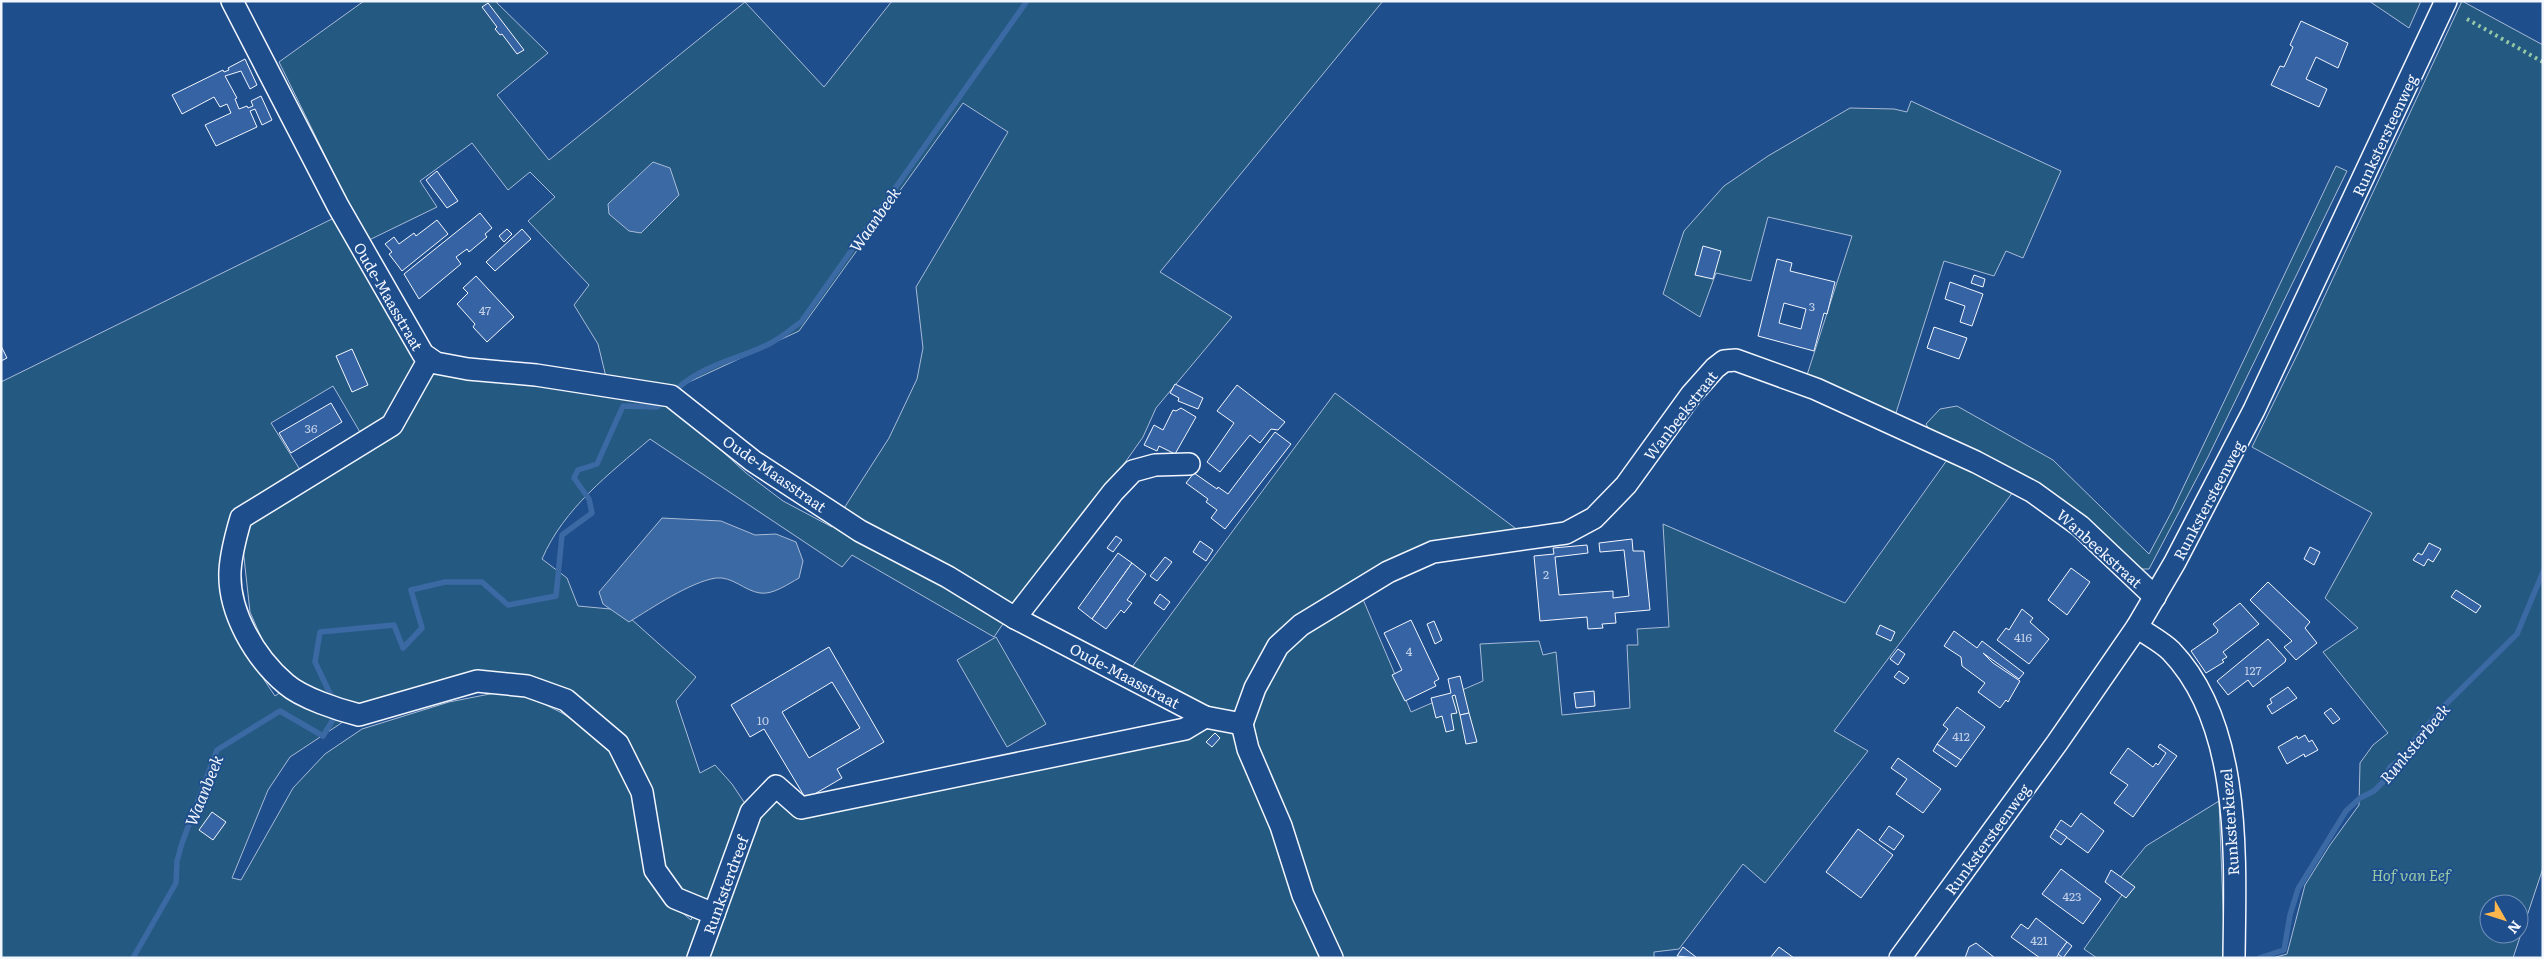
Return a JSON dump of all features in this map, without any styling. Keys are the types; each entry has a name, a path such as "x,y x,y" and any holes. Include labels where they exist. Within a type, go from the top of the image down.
{"street":[{"name":"Oude-Maasstraat","path":"232,1 338,206 393,306 423,354 436,363 468,369 536,376 671,396 753,461 860,531 948,577 1016,618 1205,717 1242,724"},
{"name":"Runkstersteenweg","path":"1900,958 2057,743 2137,627 2155,597 2193,530 2254,410 2446,1"},
{"path":"430,359 392,425 241,518 235,539 230,572 234,611 255,650 286,685 338,710 359,715 477,681 527,686 566,700 618,744 642,792 655,870 675,898 714,914"},
{"name":"Wanbeekstraat","path":"1242,724 1255,688 1278,646 1301,625 1388,572 1433,552 1566,533 1594,518 1626,485 1691,395 1715,368 1724,361 1736,360 1816,389 1976,462 2033,492 2080,526 2155,597"},
{"path":"1016,618 1113,492 1133,471 1155,465 1189,464"},
{"name":"Runksterkiezel","path":"2137,627 2171,650 2189,674 2212,714 2218,733 2230,793 2234,958"},
{"name":"Runksterdreef","path":"698,958 751,812 776,786 801,808 1185,729 1205,717"},
{"path":"1242,724 1248,749 1281,826 1304,894 1332,958"}],"green space":[{"path":"364,1 495,1 548,53 497,95 549,160 745,2 824,87 892,1 1383,1 1160,272 1232,317 1156,408 1143,437 1119,471 1024,593 994,637 852,555 842,567 650,439 589,493 562,524 542,559 567,578 578,606 621,610 696,677 676,701 700,773 715,765 732,784 746,805 778,802 795,814 1186,732 1192,719 1167,692 1129,671 1335,393 1519,531 1438,543 1369,575 1294,618 1265,649 1249,676 1232,723 1231,732 1244,728 1265,682 1284,653 1295,641 1307,629 1326,616 1362,597 1411,712 1483,681 1480,644 1539,641 1543,655 1556,652 1562,715 1630,708 1627,645 1638,645 1637,629 1669,627 1663,524 1845,603 1947,460 2013,492 1834,731 1868,751 1765,883 1743,864 1679,949 1654,952 1654,958 1,958 1,382 336,217 407,347 420,362 438,372 602,393 672,405 746,473 783,501 832,527 889,438 917,379 923,348 916,287 1008,132 963,103 799,331 676,388 606,377 598,344 574,305 589,285 528,221 555,197 530,172 508,190 472,143 420,181 437,207 367,241 279,62","holes":["333,386 367,444 307,481 271,423","242,539 250,612 274,667 288,687 275,696 246,653 225,611 222,552","503,680 534,689 604,721 632,758 655,832 662,873 682,899 695,908 691,920 661,895 646,859 631,783 612,751 591,731 562,713 530,697 505,691 449,702 362,729 325,754 293,788 241,880 232,878 268,790 290,757 364,708 463,685"]},
{"path":"2369,1 2421,1 2409,28"},
{"name":"Hof van Eef","path":"2462,1 2543,45 2543,868 2529,910 2529,894 2479,894 2479,944 2518,944 2513,958 2272,958 2287,954 2305,885 2330,845 2359,805 2360,763 2373,745 2388,733 2323,652 2358,628 2325,598 2372,513 2252,447 2300,349"},
{"path":"1911,101 2061,171 2023,258 2006,251 1994,276 1944,261 1895,416 1807,375 1852,236 1768,217 1751,281 1716,273 1700,317 1663,294 1684,231 1724,186 1768,156 1850,108 1894,109 1907,112"},
{"path":"2336,166 2347,171 2208,457 2149,569 2135,569 1933,435 1926,424 1940,409 1957,406 2053,460 2149,554 2172,511"},
{"path":"996,637 1046,724 1007,747 957,660"},
{"path":"2219,801 2225,958 2097,958 2084,949 2124,892 2115,884 2146,846"}],"shaded area":[{"path":"653,162 670,168 679,195 641,233 629,231 609,214 608,204"},
{"path":"662,518 721,521 755,535 776,534 796,542 803,561 799,578 765,593 754,592 728,579 716,578 706,580 671,596 629,622 603,604 599,592"}],"building":[{"path":"488,3 524,50 517,54 502,34 500,35 495,29 497,27 482,7"},
{"path":"2301,21 2348,43 2338,68 2316,57 2306,79 2327,89 2319,107 2271,85 2280,66 2284,67 2293,47 2290,45"},
{"path":"245,59 257,85 250,89 241,71 225,76 237,98 235,99 239,109 253,106 251,101 261,96 272,120 262,125 255,109 250,111 257,127 216,146 205,125 231,113 227,104 220,107 214,97 182,114 172,95 223,70 224,72 229,70 228,68"},
{"path":"437,171 458,201 447,208 426,180"},
{"path":"480,213 492,228 485,234 487,237 469,252 467,249 456,257 461,264 419,299 404,274"},
{"path":"437,220 448,234 402,271 389,254 392,252 385,244 394,237 399,244 414,233 416,236"},
{"path":"507,229 512,234 504,242 499,236"},
{"path":"522,229 531,239 495,271 486,262"},
{"path":"1703,246 1721,251 1713,279 1695,275"},
{"path":"1777,259 1792,263 1790,271 1835,282 1827,314 1824,313 1814,351 1758,336","holes":["1784,303 1806,309 1801,329 1779,323"]},
{"path":"1974,275 1985,279 1983,287 1971,283"},
{"path":"476,276 514,317 487,342 473,327 475,324 457,304 468,293 463,288"},
{"path":"1950,282 1983,294 1972,326 1960,322 1965,306 1945,299"},
{"path":"1934,327 1967,338 1959,359 1927,348"},
{"path":"1,346 7,358 1,361"},
{"path":"352,349 368,385 352,392 336,356"},
{"path":"1175,384 1203,398 1198,409 1178,401 1179,398 1170,393"},
{"path":"1237,385 1285,422 1278,430 1271,429 1260,443 1250,435 1220,472 1207,462 1234,423 1217,411"},
{"path":"331,403 342,422 291,453 279,433"},
{"path":"1181,408 1196,417 1175,454 1159,446 1157,451 1144,445 1154,425 1163,430 1173,410 1176,411"},
{"path":"1275,432 1291,444 1225,529 1211,518 1217,510 1206,502 1208,499 1186,483 1194,473 1217,489 1218,487 1228,494"},
{"path":"1116,536 1122,540 1113,552 1107,548"},
{"path":"1632,539 1633,551 1644,551 1650,610 1615,613 1616,623 1602,624 1603,628 1588,629 1587,617 1540,621 1534,556 1554,554 1553,548 1587,545 1588,553 1555,557 1559,595 1613,591 1613,598 1629,596 1624,550 1600,552 1599,543"},
{"path":"1200,541 1213,550 1206,561 1193,552"},
{"path":"2429,543 2441,549 2433,562 2428,559 2424,566 2413,560 2418,553 2422,555"},
{"path":"2310,547 2320,552 2314,565 2304,559"},
{"path":"1118,553 1132,563 1092,619 1078,608"},
{"path":"1165,557 1172,562 1157,581 1150,576"},
{"path":"1132,563 1146,574 1127,600 1132,603 1124,613 1121,610 1106,629 1092,619"},
{"path":"2071,568 2090,582 2067,615 2048,600"},
{"path":"2268,582 2310,622 2305,628 2317,643 2296,660 2284,647 2292,641 2250,600"},
{"path":"2456,590 2481,606 2476,613 2451,597"},
{"path":"1160,594 1170,602 1164,610 1154,603"},
{"path":"2240,603 2259,624 2223,652 2227,657 2222,660 2224,662 2206,673 2191,651 2217,633 2218,630 2213,624"},
{"path":"2022,609 2033,618 2030,622 2049,639 2029,664 1997,640 2006,628 2009,630"},
{"path":"1411,620 1439,679 1434,682 1436,686 1405,701 1392,675 1402,670 1384,633"},
{"path":"1434,621 1442,640 1435,644 1427,624"},
{"path":"1880,625 1895,632 1891,641 1876,634"},
{"path":"1954,631 1977,648 1982,641 2024,673 2019,679 1983,653 1993,663 2020,681 2008,702 2006,700 2000,708 1978,692 1985,683 1962,666 1961,657 1944,646"},
{"path":"2268,639 2286,659 2285,662 2253,687 2248,680 2228,695 2217,681"},
{"path":"829,647 884,742 837,769 842,778 806,799 764,729 750,737 731,705","holes":["832,682 860,728 809,758 782,712"]},
{"path":"1898,649 1905,654 1898,665 1890,659"},
{"path":"1899,671 1909,678 1904,684 1894,677"},
{"path":"1460,676 1469,713 1460,715 1455,695 1452,696 1457,713 1451,714 1454,730 1446,732 1442,716 1436,718 1431,698 1451,693 1448,679"},
{"path":"2288,687 2297,698 2272,714 2267,706 2272,703 2270,699"},
{"path":"1594,691 1595,706 1576,708 1574,693"},
{"path":"1957,707 1985,727 1961,760 1937,744 1948,729 1943,725"},
{"path":"2331,708 2340,719 2333,724 2324,713"},
{"path":"1469,713 1477,742 1466,744 1460,715"},
{"path":"1215,733 1220,738 1212,747 1206,742"},
{"path":"2305,735 2309,742 2312,740 2318,750 2305,757 2304,754 2287,764 2278,747 2297,736 2298,739"},
{"path":"1937,744 1961,760 1956,767 1933,751"},
{"path":"2160,744 2177,756 2133,817 2114,803 2128,785 2110,773 2128,748 2153,767 2156,763 2158,765 2166,753 2158,747"},
{"path":"1898,758 1941,789 1923,813 1896,794 1907,779 1891,768"},
{"path":"212,812 226,822 213,840 199,830"},
{"path":"2081,813 2104,831 2088,853 2055,829 2061,820 2071,827"},
{"path":"1889,826 1904,836 1894,850 1879,840"},
{"path":"1858,829 1893,855 1861,898 1826,872"},
{"path":"2055,829 2067,837 2061,845 2050,837"},
{"path":"2061,869 2101,899 2083,924 2042,894"},
{"path":"2111,870 2135,887 2126,898 2105,882"},
{"path":"2036,918 2067,942 2056,958 2040,958 2011,937 2021,924 2028,929"},
{"path":"2067,942 2072,946 2063,958 2058,954"},
{"path":"1976,943 1995,958 1965,958 1969,947"},
{"path":"1683,947 1696,957 1696,958 1677,956"},
{"path":"1779,947 1794,958 1770,958"}],"waterway":[{"name":"Waanbeek","path":"679,387 711,367 769,344 801,322 1027,1"},
{"name":"Waanbeek","path":"334,702 315,662 320,632 394,625 403,648 422,628 411,590 445,582 482,582 508,605 556,596 562,535 592,513 589,499 574,478 578,470 597,464 623,406 657,407 664,401"},
{"name":"Runksterbeek","path":"2259,958 2284,950 2290,915 2298,889 2346,811 2360,798 2374,791 2383,782 2390,767 2407,754 2414,741 2444,706 2517,634 2543,572"},
{"name":"Waanbeek","path":"133,958 176,883 177,861 182,843 217,750 280,711 323,736 337,713"}],"hedge":[{"path":"2467,19 2543,62"}]}
